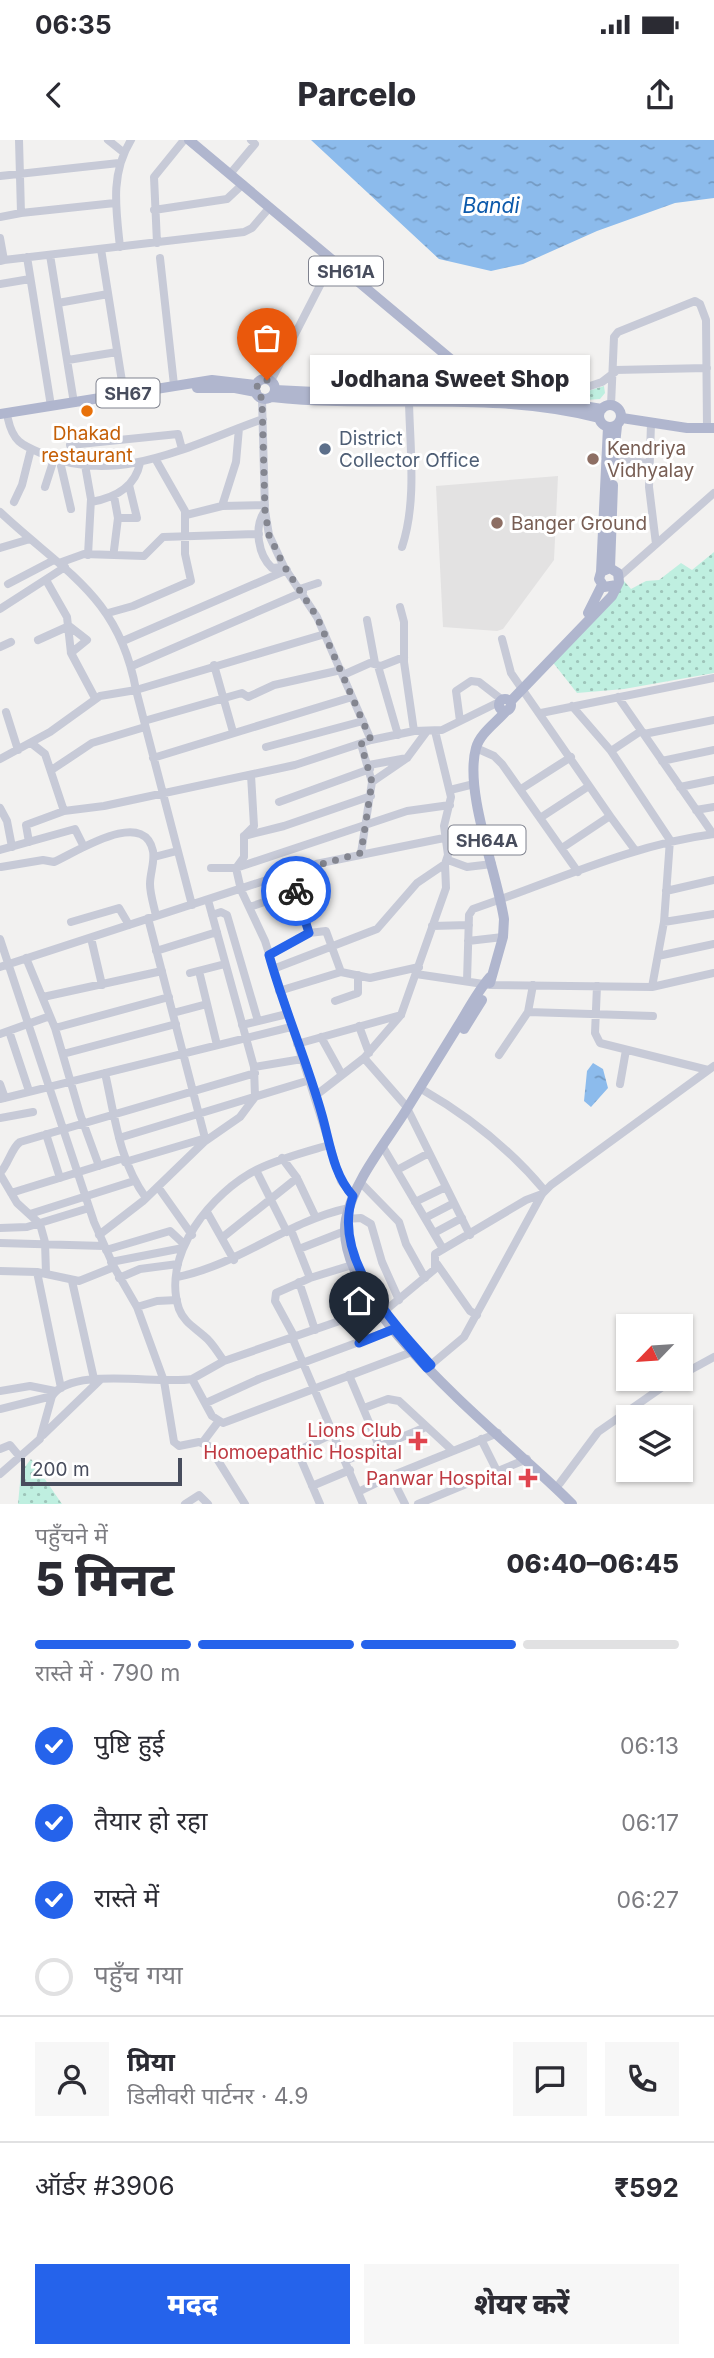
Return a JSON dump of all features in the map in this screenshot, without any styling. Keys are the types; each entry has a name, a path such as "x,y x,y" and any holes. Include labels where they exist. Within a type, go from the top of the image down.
{"main road":[{"name":"SH61A","path":"187,140 502,402"},
{"name":"SH67","path":"3,418 51,406 212,380 265,391 356,394 494,393 604,411"},
{"name":"SH67","path":"3,418 204,387 410,402 502,402 604,411"},
{"path":"521,686 589,613 602,585 606,570 610,459 619,409 604,411"},
{"path":"604,411 616,424 651,423 711,428"},
{"path":"606,570 618,580"},
{"path":"602,585 610,588 618,580"},
{"path":"476,748 504,702 609,599 618,580"},
{"name":"SH64A","path":"476,748 474,784 501,899 503,937 488,982 353,1196 345,1231 352,1265 381,1311 412,1352 579,1504"},
{"name":"SH64A","path":"348,1215 355,1259 381,1311 429,1366 572,1504"}],"street":[{"path":"19,140 21,213"},
{"path":"108,140 123,152"},
{"path":"120,247 115,203 119,163 131,140"},
{"path":"158,243 154,177 187,140"},
{"path":"230,174 255,145 251,140"},
{"path":"0,176 119,163"},
{"path":"154,210 221,201 231,198 243,184"},
{"path":"0,217 115,203"},
{"path":"0,238 2,260 101,250 244,232 252,228 270,207"},
{"path":"101,250 124,394"},
{"path":"50,255 74,402"},
{"path":"27,257 51,406"},
{"path":"160,258 174,385"},
{"path":"333,260 265,391 265,508 269,535 285,568 301,590 325,634 371,740"},
{"path":"0,284 30,279"},
{"path":"58,303 108,294"},
{"path":"604,411 615,371 614,337 618,332 695,302 700,304 706,320 711,428"},
{"path":"68,360 117,352"},
{"path":"547,401 602,382 615,371 707,368"},
{"path":"402,547 407,531 410,497 410,402"},
{"path":"3,418 15,440 54,459 85,466 156,460 263,419"},
{"path":"651,423 649,463 656,544"},
{"path":"222,506 236,462 239,428"},
{"path":"69,445 175,434 180,436 182,449"},
{"path":"14,502 22,485 31,449"},
{"path":"45,487 54,459"},
{"path":"610,459 649,463"},
{"path":"108,613 133,606 190,582 185,536 186,515 156,460"},
{"path":"63,462 61,466 71,509"},
{"path":"91,502 114,496 129,485 137,476 140,463"},
{"path":"85,466 91,502 88,555"},
{"path":"118,518 136,518 129,485"},
{"path":"618,580 714,493"},
{"path":"114,496 118,518 114,550"},
{"path":"186,515 222,506 265,508"},
{"path":"265,508 259,534 260,548 269,566 275,569 285,568"},
{"path":"0,512 59,563 108,613 123,641 132,666 144,724 192,905"},
{"path":"8,584 59,563 88,555 144,556 159,538 259,534"},
{"path":"0,548 30,539"},
{"path":"0,609 46,580 59,563"},
{"path":"123,641 285,568"},
{"path":"46,580 67,617 71,653 95,698"},
{"path":"132,666 318,583"},
{"path":"400,607 404,622 404,657 414,731"},
{"path":"367,620 398,735"},
{"path":"38,640 69,626"},
{"path":"69,626 87,640 71,653"},
{"path":"0,759 51,732 95,698 105,694 136,690 325,634"},
{"path":"502,639 507,663 521,686 635,850"},
{"path":"0,647 11,642"},
{"path":"53,769 92,743 144,724 242,693 248,697 274,685 342,673 366,664 377,665 404,657"},
{"path":"215,665 222,700 233,732"},
{"path":"541,713 714,678"},
{"path":"29,842 26,825 64,811 104,806 251,775 371,740 414,731 431,731 460,721 504,702 480,682 471,681 456,691 460,721"},
{"path":"467,981 469,925 473,909 635,850 670,840 713,834 618,696"},
{"path":"153,758 352,697"},
{"path":"572,706 611,751 670,840 664,922 652,987"},
{"path":"6,712 18,750"},
{"path":"611,751 643,733 714,720"},
{"path":"266,747 363,721"},
{"path":"372,782 407,758 431,731"},
{"path":"315,1096 366,1055 401,1016 446,888 444,838 450,790 431,731"},
{"path":"31,743 34,748 44,751 53,769 64,811"},
{"path":"361,744 372,782 361,853"},
{"path":"476,748 494,756 521,789 578,872"},
{"path":"663,761 714,750"},
{"path":"521,789 571,757"},
{"path":"279,802 369,767 407,758"},
{"path":"236,868 244,858 244,836 254,826 251,775"},
{"path":"680,787 714,780"},
{"path":"450,790 474,784"},
{"path":"540,818 589,786"},
{"path":"244,836 284,827 370,796"},
{"path":"211,868 236,868 407,811 450,805"},
{"path":"696,810 714,807"},
{"path":"0,808 7,821 12,846"},
{"path":"562,849 610,816"},
{"path":"0,850 77,829 84,846"},
{"path":"1,867 43,860 54,862 84,846 119,833 136,832 150,841 153,857 150,887 156,951 198,1113 208,1138"},
{"path":"4,966 290,873 361,853 444,838"},
{"path":"153,857 177,851"},
{"path":"273,969 384,925 417,883 446,862 467,867 492,864"},
{"path":"236,868 241,890 269,955 341,1181 353,1196"},
{"path":"290,873 309,933"},
{"path":"666,891 714,880"},
{"path":"250,907 296,891"},
{"path":"99,1235 146,1198 208,1138 240,1117 255,1097 254,1070 208,900"},
{"path":"71,922 118,908 129,925"},
{"path":"212,915 225,912 229,919 258,1021"},
{"path":"664,922 714,914"},
{"path":"432,926 469,925"},
{"path":"269,955 309,933 326,931 341,972"},
{"path":"156,951 217,932"},
{"path":"468,941 503,937"},
{"path":"90,938 102,985"},
{"path":"0,939 4,966 29,1023 99,1235 119,1278 137,1307 164,1381 174,1442 180,1446 203,1442 218,1422"},
{"path":"658,956 714,944"},
{"path":"26,958 55,1028 83,1123 99,1166"},
{"path":"190,973 225,964"},
{"path":"43,997 162,971"},
{"path":"199,971 217,1045"},
{"path":"279,991 341,972 370,978 417,971 467,981 652,987 714,973"},
{"path":"335,1000 358,993 358,975"},
{"path":"499,1055 528,1012 533,985"},
{"path":"597,986 596,1039 600,1043 711,1068"},
{"path":"55,1028 169,997"},
{"path":"173,1013 207,1004"},
{"path":"528,1012 653,1016"},
{"path":"242,1025 287,1014"},
{"path":"29,1091 4,1032 50,1016"},
{"path":"297,1044 401,1016"},
{"path":"63,1054 176,1024"},
{"path":"359,1026 366,1055 407,1108 470,1235"},
{"path":"0,1084 2,1099 291,1027"},
{"path":"321,1037 342,1075"},
{"path":"620,1084 626,1050"},
{"path":"43,1435 56,1391 41,1273 45,1242 40,1224 10,1192 0,1174 12,1158 16,1145 254,1070 302,1059"},
{"path":"429,1366 464,1337 544,1193 577,1163 711,1068"},
{"path":"105,1073 125,1160 134,1181 146,1198"},
{"path":"119,1138 310,1080"},
{"path":"419,1093 488,1132 514,1156 544,1193"},
{"path":"0,1118 33,1112"},
{"path":"46,1134 60,1178"},
{"path":"0,1194 208,1138"},
{"path":"224,1361 205,1336 186,1322 177,1300 178,1264 184,1246 208,1212 240,1180 282,1158 329,1145"},
{"path":"383,1147 443,1250"},
{"path":"397,1170 429,1153"},
{"path":"282,1158 297,1178 316,1218"},
{"path":"256,1170 299,1249 310,1278"},
{"path":"223,1237 297,1178"},
{"path":"30,1214 134,1181"},
{"path":"361,1183 400,1222 406,1244 425,1278"},
{"path":"415,1202 446,1186"},
{"path":"158,1187 192,1235"},
{"path":"477,1315 470,1311 437,1264 435,1254 526,1200 544,1193"},
{"path":"425,1218 454,1203"},
{"path":"0,1228 40,1224 89,1208"},
{"path":"208,1212 234,1259"},
{"path":"177,1277 212,1269 316,1218 348,1215 371,1224 382,1262 398,1300"},
{"path":"434,1233 461,1218"},
{"path":"0,1243 45,1242 105,1248 170,1231 184,1246"},
{"path":"299,1249 345,1231"},
{"path":"0,1271 41,1273 72,1281 90,1279 112,1264 184,1246"},
{"path":"119,1278 140,1269 178,1264"},
{"path":"0,1409 97,1378 164,1381 192,1379 224,1361 293,1336 381,1311 425,1278 437,1264"},
{"path":"352,1265 299,1282 281,1290 275,1296 363,1504"},
{"path":"72,1281 97,1378"},
{"path":"299,1282 315,1330"},
{"path":"137,1307 157,1301 177,1300"},
{"path":"206,1403 394,1329"},
{"path":"218,1422 229,1422 412,1352"},
{"path":"693,1368 714,1357"},
{"path":"349,1375 379,1446"},
{"path":"0,1474 43,1435 97,1378"},
{"path":"192,1379 218,1422"},
{"path":"0,1391 30,1386 56,1391"},
{"path":"559,1483 598,1432 657,1391"},
{"path":"365,1408 394,1399 453,1451"},
{"path":"346,1460 426,1427"},
{"path":"320,1504 300,1460 300,1451 335,1433"},
{"path":"358,1492 498,1433"},
{"path":"481,1439 497,1471"},
{"path":"203,1442 209,1446 245,1504"},
{"path":"0,1449 10,1445 20,1457"},
{"path":"418,1504 527,1459"},
{"path":"312,1486 350,1470"},
{"path":"391,1476 405,1504"},
{"path":"186,1504 199,1495 208,1504"}],"shaded area":[{"name":"Banger Ground","path":"558,476 554,560 503,629 497,631 443,627 436,486"}],"green space":[{"path":"604,386 605,393 600,399 572,401 571,397 575,395"},
{"path":"714,552 714,673 624,689 577,693 551,660 624,581 631,589 646,581 659,580 681,563 692,570"},
{"path":"31,1459 62,1504 18,1504 21,1472"}],"water":[{"name":"Bandi","path":"311,140 714,140 714,198 675,203 597,231 523,264 491,271 439,259"},
{"path":"593,1063 603,1069 608,1088 591,1107 584,1101 587,1071"}],"way so far":[{"path":"267,380 258,383 256,388 257,395 262,399 265,511 269,535 284,566 317,617 371,740 361,744 372,782 361,853 290,873 296,891"}],"place":[{"name":"Jodhana Sweet Shop","path":"267,380"},
{"name":"Dhakad restaurant","path":"87,411"},
{"name":"District Collector Office","path":"325,449"},
{"name":"Kendriya Vidhyalay","path":"593,459"},
{"name":"Banger Ground","path":"497,523"},
{"name":"Lions Club Homoepathic Hospital","path":"418,1441"},
{"name":"Panwar Hospital","path":"528,1478"}],"route":[{"path":"296,891 309,933 269,955 322,1114 341,1181 353,1196 348,1214 351,1219 351,1242 355,1259 368,1286 385,1311 431,1365 427,1368 394,1329 359,1343"}]}
